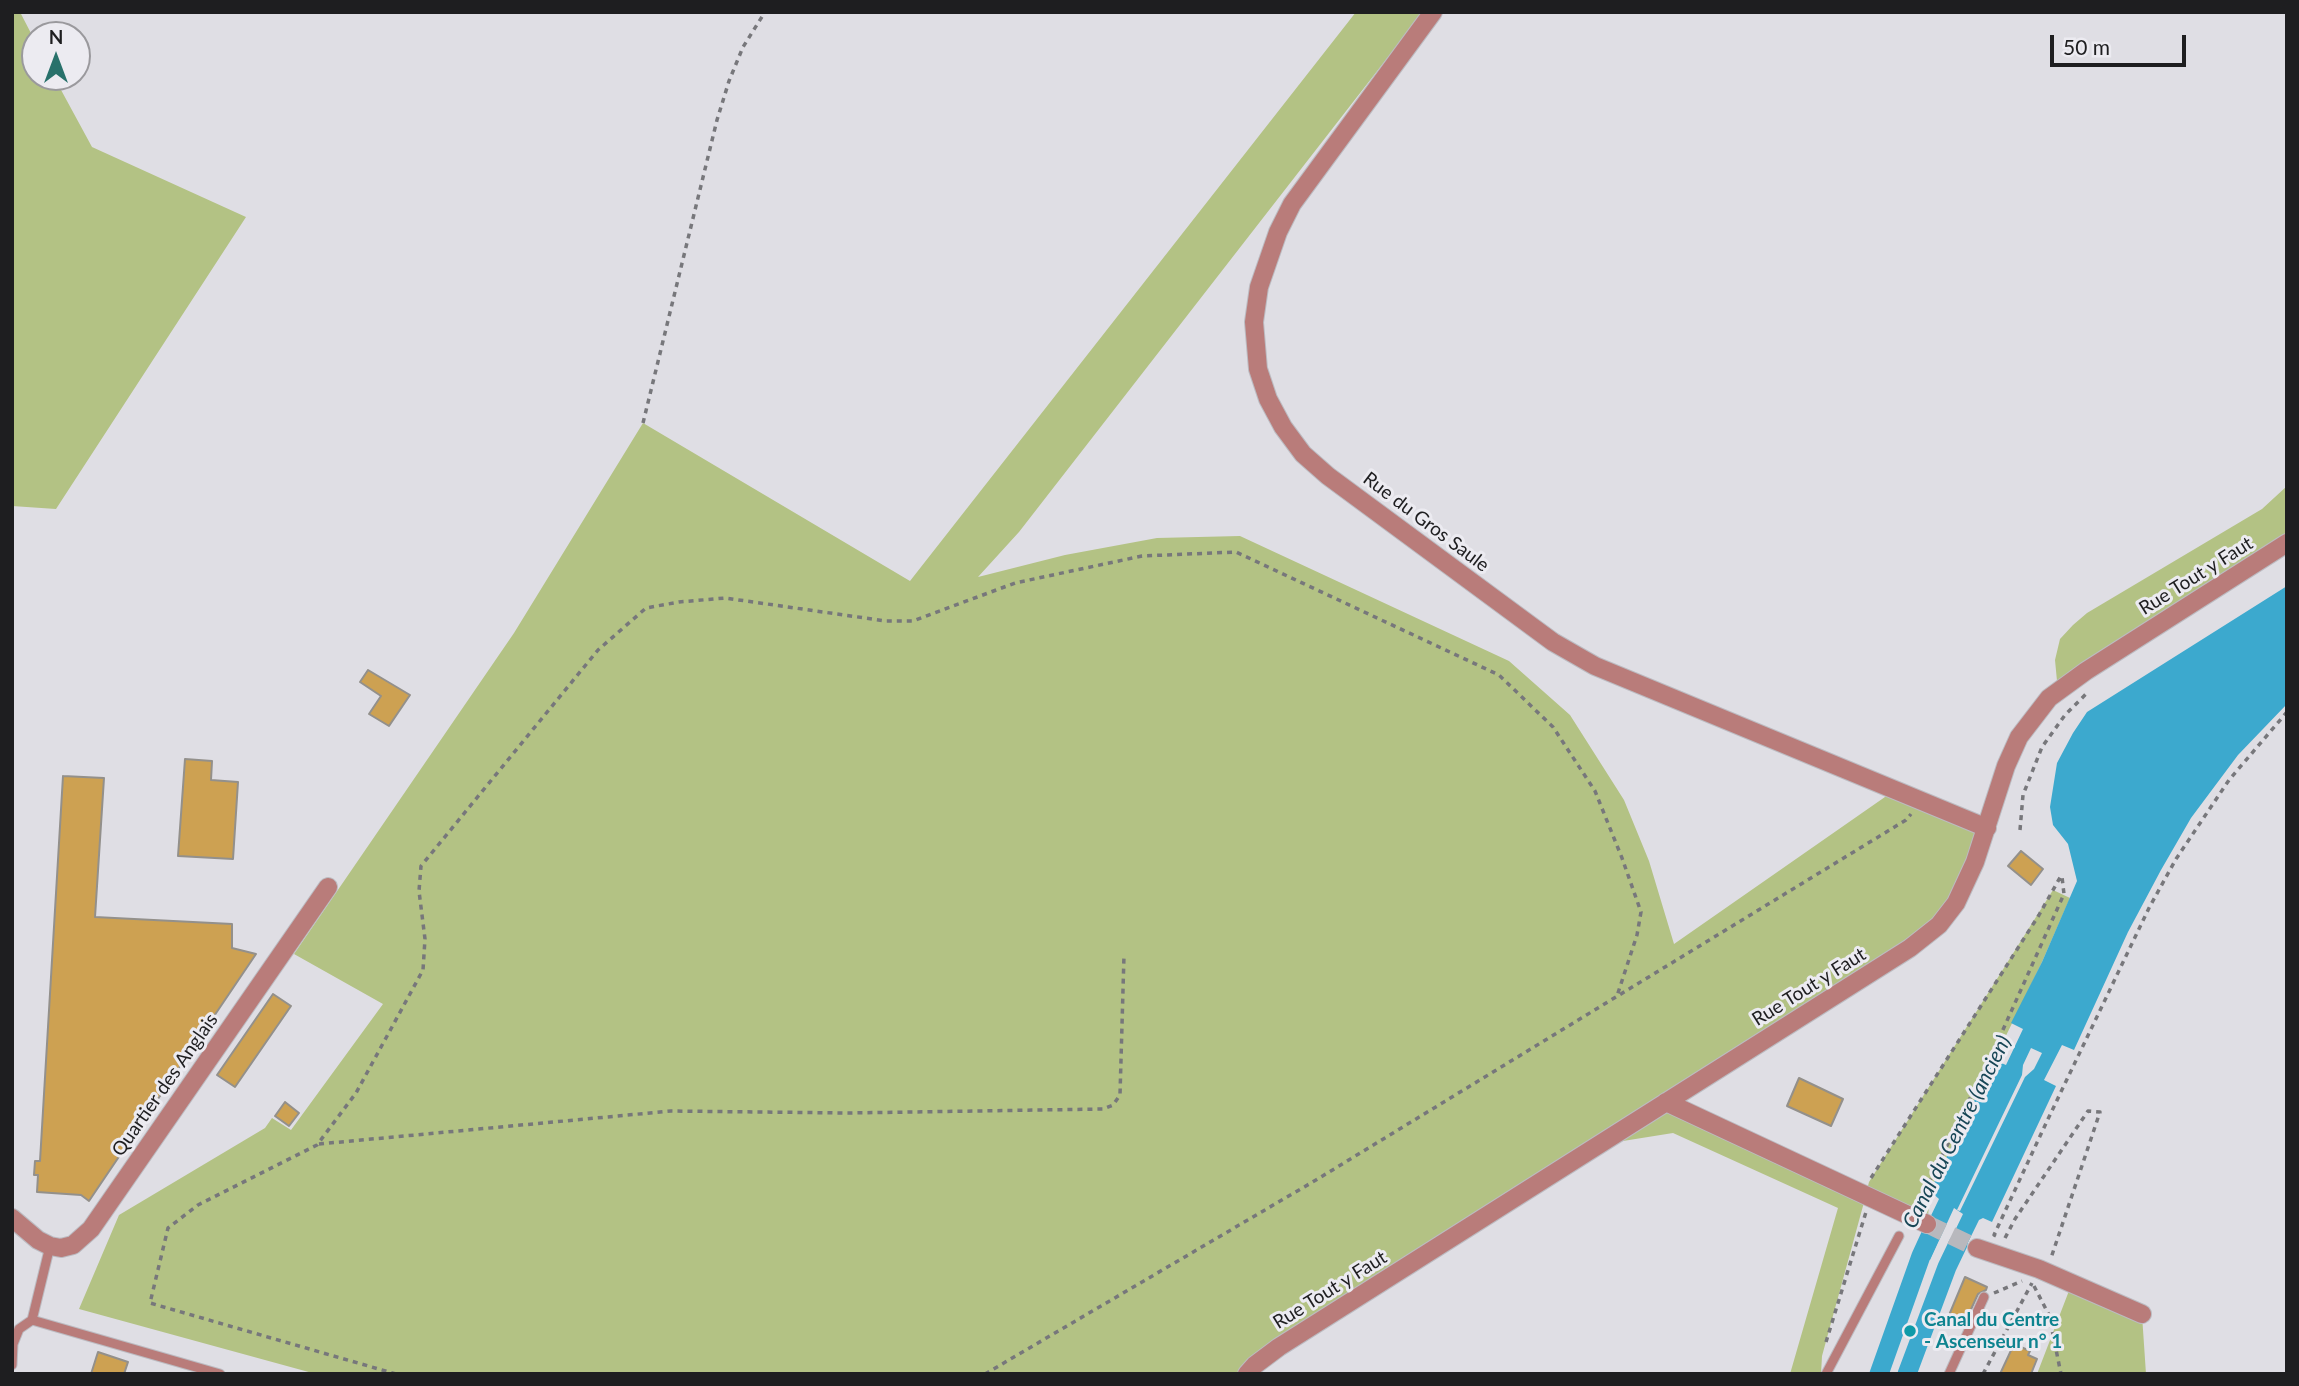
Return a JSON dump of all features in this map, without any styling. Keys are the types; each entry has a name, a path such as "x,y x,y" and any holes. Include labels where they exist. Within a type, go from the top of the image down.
{"street":[{"name":"Rue du Gros Saule","path":"1433,12 1292,204 1278,232 1259,287 1254,322 1258,369 1268,399 1283,428 1303,454 1328,476 1552,642 1595,666 1987,828"},
{"name":"Rue Tout y Faut","path":"1247,1374 1279,1347 1910,948 1939,925 1956,903 1975,862 2006,766 2019,737 2049,698 2086,671 2287,543"},
{"name":"Quartier des Anglais","path":"50,1246 61,1248 73,1245 91,1229 328,887"},
{"path":"1666,1102 1927,1224"},
{"path":"12,1218 25,1231 50,1246"},
{"path":"1977,1248 2032,1277 2142,1314"}],"lane":[{"path":"1826,1374 1899,1237"},
{"path":"12,1365 13,1344 19,1329 32,1320 50,1246"},
{"path":"1949,1374 1984,1297"},
{"path":"32,1320 220,1374"}],"path":[{"path":"643,423 717,120 743,47 765,12"},
{"path":"317,1145 356,1093 423,970 425,939 419,891 421,866 598,650 646,608 679,602 725,598 886,621 913,621 1015,583 1142,556 1236,552 1499,675 1553,727 1595,791 1641,912 1637,935 1617,996"},
{"path":"2020,830 2023,795 2042,747 2065,715 2096,687"},
{"path":"1983,1374 2032,1277 2050,1260 2100,1112 2088,1111 2004,1239 1994,1235 2149,908 2176,859 2229,780 2287,712"},
{"path":"985,1374 1304,1187 1906,820 1922,802"},
{"path":"1826,1343 1866,1213 1869,1182 2039,915 2062,874 2064,894 1997,1043 1917,1206"},
{"path":"396,1374 150,1303 169,1228 198,1205 317,1145 671,1111 848,1113 1103,1110 1113,1105 1120,1095 1124,955"},
{"path":"1984,1297 2032,1277"},
{"path":"2032,1277 2049,1315 2061,1374"}],"green space":[{"path":"12,12 20,12 25,21 21,21 21,91 62,91 92,147 246,217 56,509 12,506"},
{"path":"1356,12 1423,12 1019,532 978,577 1065,555 1157,538 1240,536 1509,661 1570,715 1624,800 1649,861 1674,944 1895,790 1987,828 1939,925 1667,1102 1866,1194 1869,1182 2053,890 2070,898 2042,962 1930,1191 1928,1217 1866,1195 1822,1356 1821,1374 1790,1374 1838,1208 1673,1133 1598,1145 1247,1374 316,1374 79,1309 119,1215 265,1128 272,1118 291,1130 383,1004 294,954 514,633 643,423 910,581"},
{"path":"2287,486 2287,543 2065,686 2057,681 2055,660 2060,639 2087,613 2262,509"},
{"path":"2072,1283 2142,1315 2146,1374 2037,1374"}],"water":[{"path":"2287,586 2287,704 2238,755 2191,818 2161,870 2128,932 2074,1050 2062,1045 2044,1080 2056,1086 1992,1222 1983,1218 1979,1220 1954,1271 1939,1264 1963,1214 1954,1208 1930,1260 1913,1253 1939,1199 1930,1191 1994,1060 2006,1065 2023,1029 2011,1023 2042,962 2077,881 2068,844 2053,825 2050,807 2057,763 2073,733 2087,712"}],"pier":[{"path":"2031,1048 2042,1053 2034,1069 2025,1077 1960,1211 1957,1210 2022,1075 2023,1065"}],"building":[{"path":"368,670 410,695 389,726 369,714 381,696 360,682"},
{"path":"185,759 212,761 211,780 238,782 233,859 178,856"},
{"path":"63,776 104,778 95,917 232,924 232,948 256,954 89,1201 81,1195 37,1192 38,1175 34,1175 35,1161 40,1161"},
{"path":"2021,851 2043,869 2031,885 2008,866"},
{"path":"273,994 291,1006 235,1087 217,1075"},
{"path":"1799,1078 1843,1099 1831,1126 1787,1106"},
{"path":"285,1102 299,1113 289,1126 275,1116"},
{"path":"1965,1277 1987,1287 1978,1294 1963,1327 1947,1320"},
{"path":"2014,1344 2030,1351 2028,1355 2037,1359 2031,1374 2000,1374"},
{"path":"98,1352 128,1362 124,1374 91,1374"}],"waterway":[{"name":"Canal du Centre (ancien)","path":"1879,1374 1932,1232"},
{"path":"1907,1374 1958,1244"}],"tunnel":[{"path":"1927,1224 1977,1248"}],"place":[{"name":"Canal du Centre - Ascenseur n° 1","path":"1910,1331"}]}
